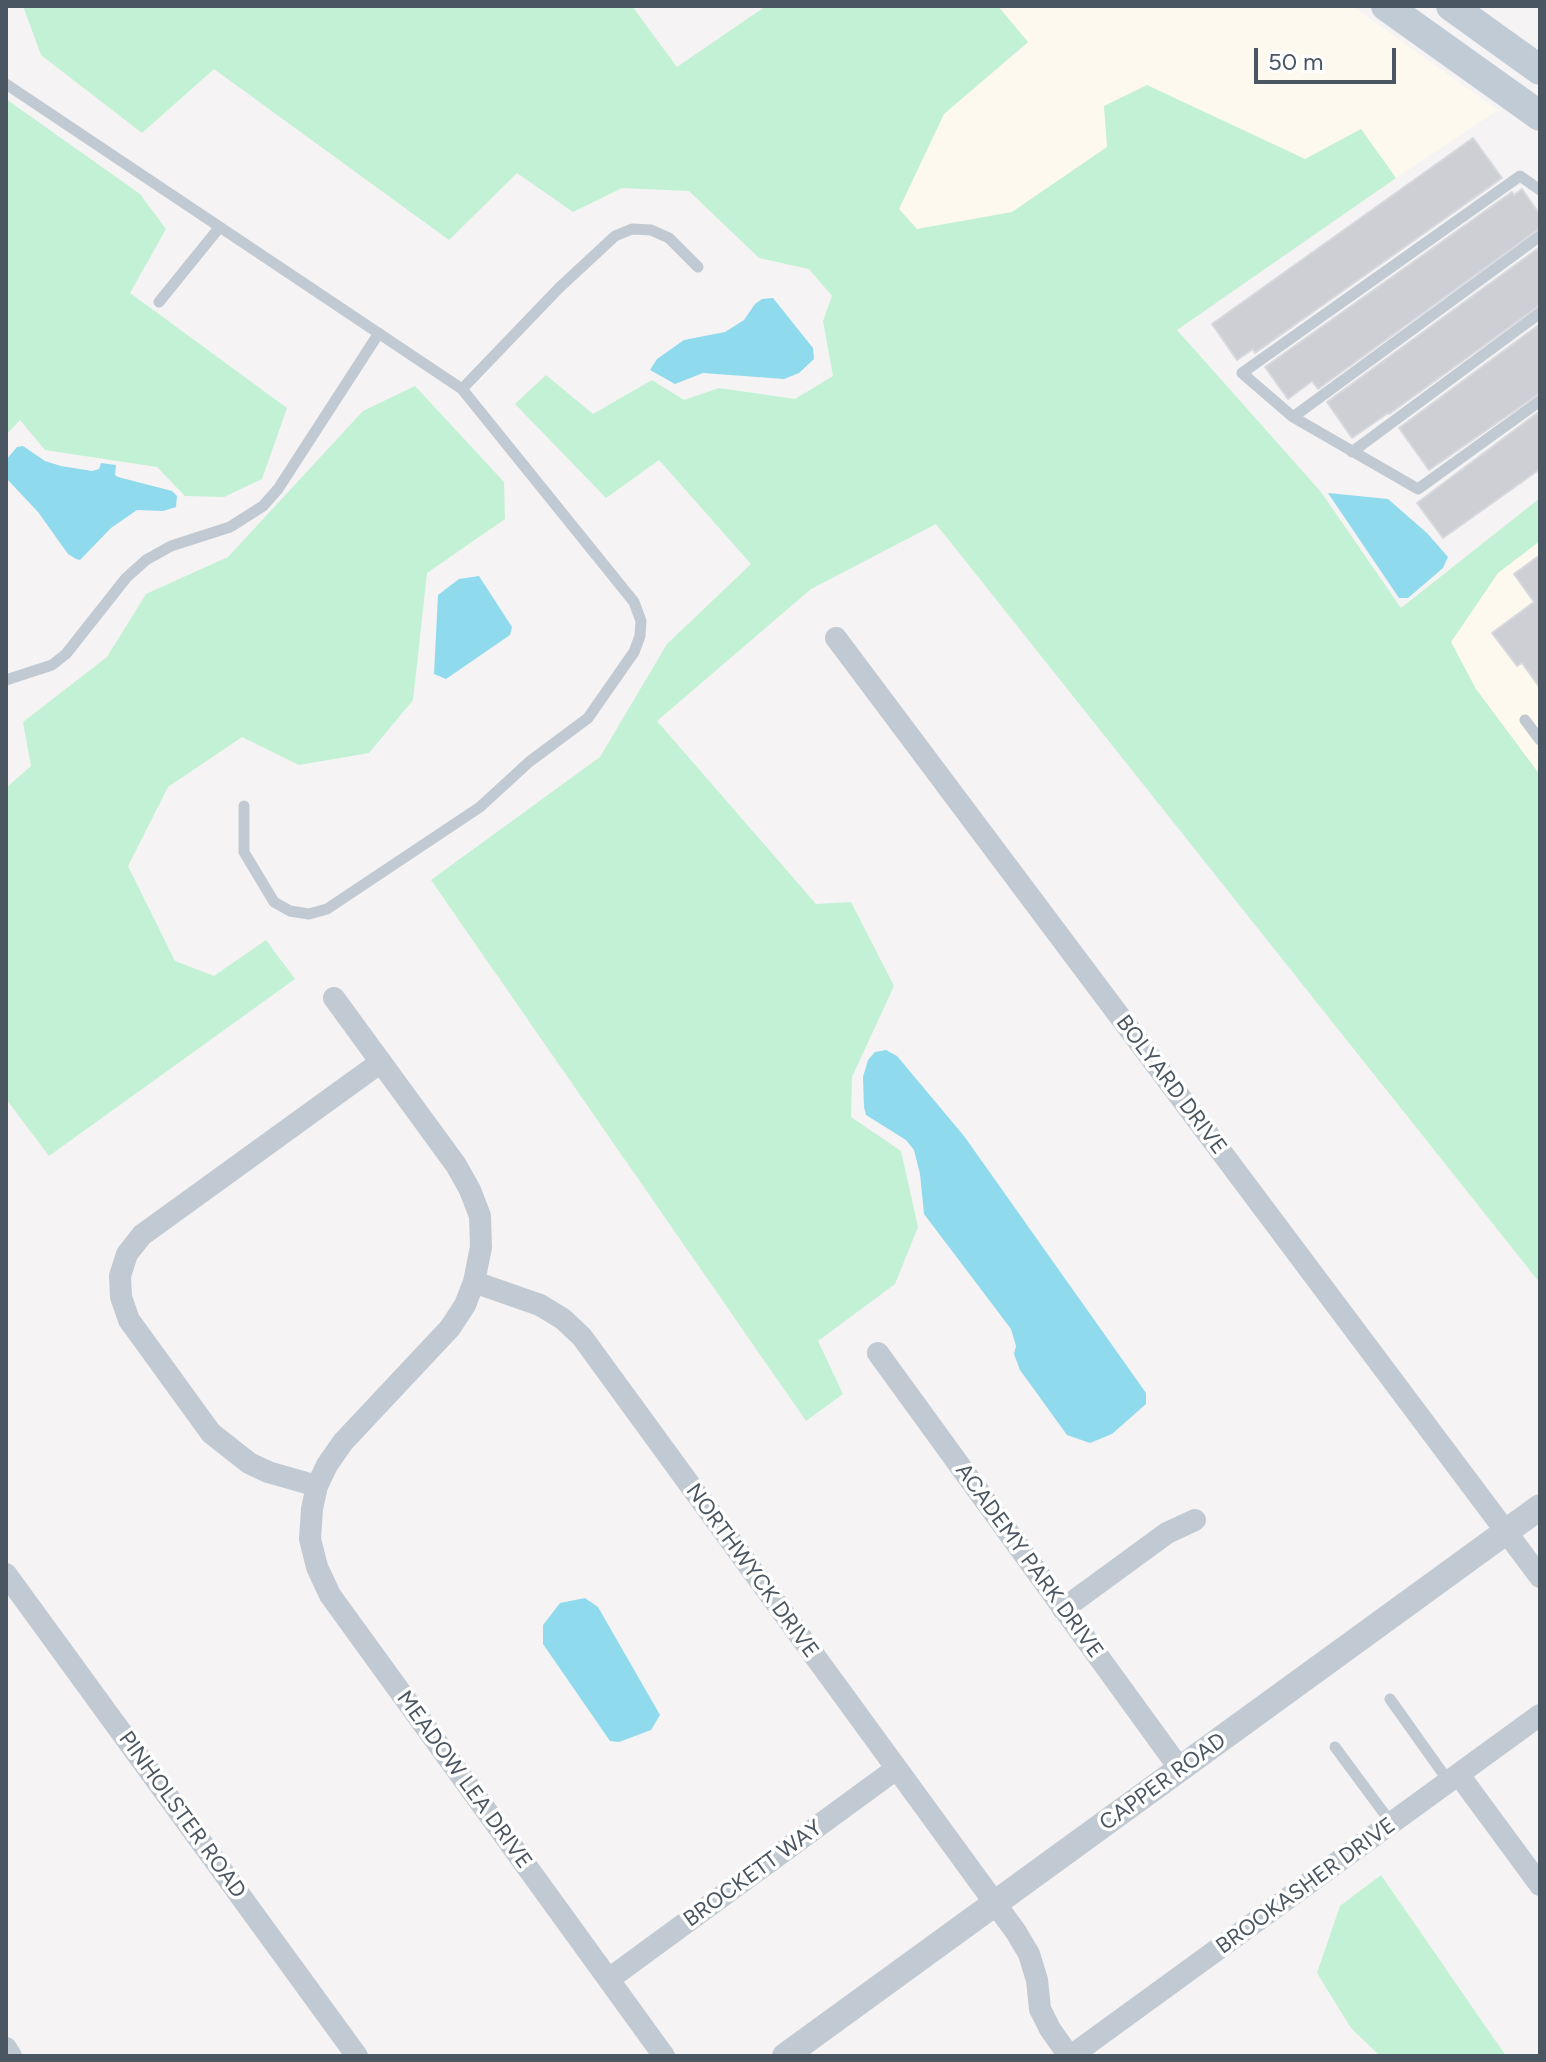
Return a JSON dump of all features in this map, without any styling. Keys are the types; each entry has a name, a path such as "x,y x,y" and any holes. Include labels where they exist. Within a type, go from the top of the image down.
{"main road":[{"path":"1386,6 1540,116"},
{"path":"1451,6 1540,70"}],"street":[{"name":"BOLYARD DRIVE","path":"836,638 1540,1577"},
{"path":"334,998 381,1062 456,1165 480,1216 481,1247 474,1282 465,1305 450,1328 343,1442 317,1486 268,1472 249,1463 211,1433 129,1320 121,1297 120,1276 127,1254 142,1235 381,1062"},
{"name":"NORTHWYCK DRIVE","path":"474,1282 540,1305 563,1319 582,1337 1029,1954 1037,1980 1040,2009 1070,2056"},
{"name":"ACADEMY PARK DRIVE","path":"878,1353 1180,1769"},
{"name":"MEADOW LEA DRIVE","path":"317,1486 310,1539 317,1567 330,1595 664,2056"},
{"name":"CAPPER ROAD","path":"785,2056 1540,1507"},
{"path":"1063,1609 1167,1533 1195,1520"},
{"name":"PINHOLSTER ROAD","path":"6,1574 357,2056"},
{"name":"BROOKASHER DRIVE","path":"1070,2056 1540,1715"},
{"name":"BROCKETT WAY","path":"609,1979 896,1769"},
{"path":"1455,1778 1540,1885"},
{"path":"6,2048 11,2056"}],"lane":[{"path":"6,84 462,389 634,602 641,621 634,652 588,718 529,762 480,807 327,909 309,914 290,911 274,902 244,852 244,806"},
{"path":"1540,190 1520,176 1242,373 1293,417 1418,489 1540,401"},
{"path":"159,302 219,228"},
{"path":"462,389 559,288 615,236 632,229 651,230 669,238 698,267"},
{"path":"1293,417 1540,236"},
{"path":"1352,452 1540,313"},
{"path":"6,680 52,665 66,654 126,578 146,560 171,546 230,527 263,506 278,489 379,333"},
{"path":"1525,720 1540,740"},
{"path":"1390,1699 1455,1778"},
{"path":"1335,1747 1392,1824"}],"shaded area":[{"path":"998,6 1352,6 1498,110 1396,178 1361,129 1306,159 1147,85 1107,147 1012,212 917,229 899,209 944,114 1028,43"},
{"path":"1540,541 1540,775 1476,689 1451,642 1498,573"}],"green space":[{"path":"23,6 632,6 677,67 766,6 998,6 1028,42 944,114 899,209 917,229 1012,212 1107,147 1104,106 1147,85 1305,159 1361,129 1396,178 1177,330 1321,492 1401,608 1540,498 1540,541 1498,573 1451,642 1476,689 1540,775 1540,1283 936,524 811,589 657,721 816,904 851,902 894,986 852,1077 851,1117 901,1151 918,1227 895,1284 818,1341 843,1394 806,1421 431,880 600,757 667,644 751,564 659,460 606,498 515,404 546,375 593,414 652,380 684,400 719,388 795,399 833,376 823,321 832,296 809,269 759,258 689,191 622,188 573,212 517,173 449,240 214,69 142,133 41,55"},
{"path":"6,99 140,194 166,229 130,293 287,408 262,479 224,497 185,496 157,467 45,450 20,420 6,435"},
{"path":"415,386 504,482 505,519 427,573 413,700 369,753 299,765 242,737 168,787 128,866 175,961 214,976 266,940 295,979 49,1156 6,1099 6,788 31,766 23,722 107,657 146,594 228,557 363,411"},
{"path":"1381,1875 1506,2056 1380,2056 1351,2028 1317,1973 1340,1906"}],"water":[{"path":"773,298 813,348 814,359 799,373 784,379 703,373 675,384 650,370 657,359 684,340 725,332 744,320 762,299"},
{"path":"23,446 45,461 61,466 92,471 99,469 101,463 116,465 115,475 118,477 172,491 177,496 176,507 163,511 137,510 111,528 80,560 76,559 68,554 38,512 6,478 6,460 17,447"},
{"path":"1328,493 1388,499 1427,533 1448,557 1443,568 1408,598 1399,598"},
{"path":"479,576 512,627 510,635 446,679 434,674 438,595 459,579"},
{"path":"886,1050 897,1056 964,1136 1146,1393 1146,1404 1112,1434 1090,1443 1067,1435 1020,1370 1014,1354 1016,1346 1011,1329 924,1214 914,1150 906,1140 866,1115 864,1107 863,1077 868,1060 875,1052"},
{"path":"585,1598 598,1607 660,1715 651,1730 619,1742 610,1741 543,1644 543,1625 560,1603"}],"building":[{"path":"1473,138 1502,178 1255,353 1253,349 1237,360 1212,324"},
{"path":"1522,189 1540,215 1540,228 1318,389 1312,381 1288,399 1265,367 1512,192 1514,195"},
{"path":"1540,247 1540,305 1352,438 1327,402"},
{"path":"1540,324 1540,393 1429,470 1399,428"},
{"path":"1540,411 1540,469 1443,538 1417,503"},
{"path":"1540,555 1540,688 1522,663 1517,666 1492,633 1534,602 1514,574"}]}
